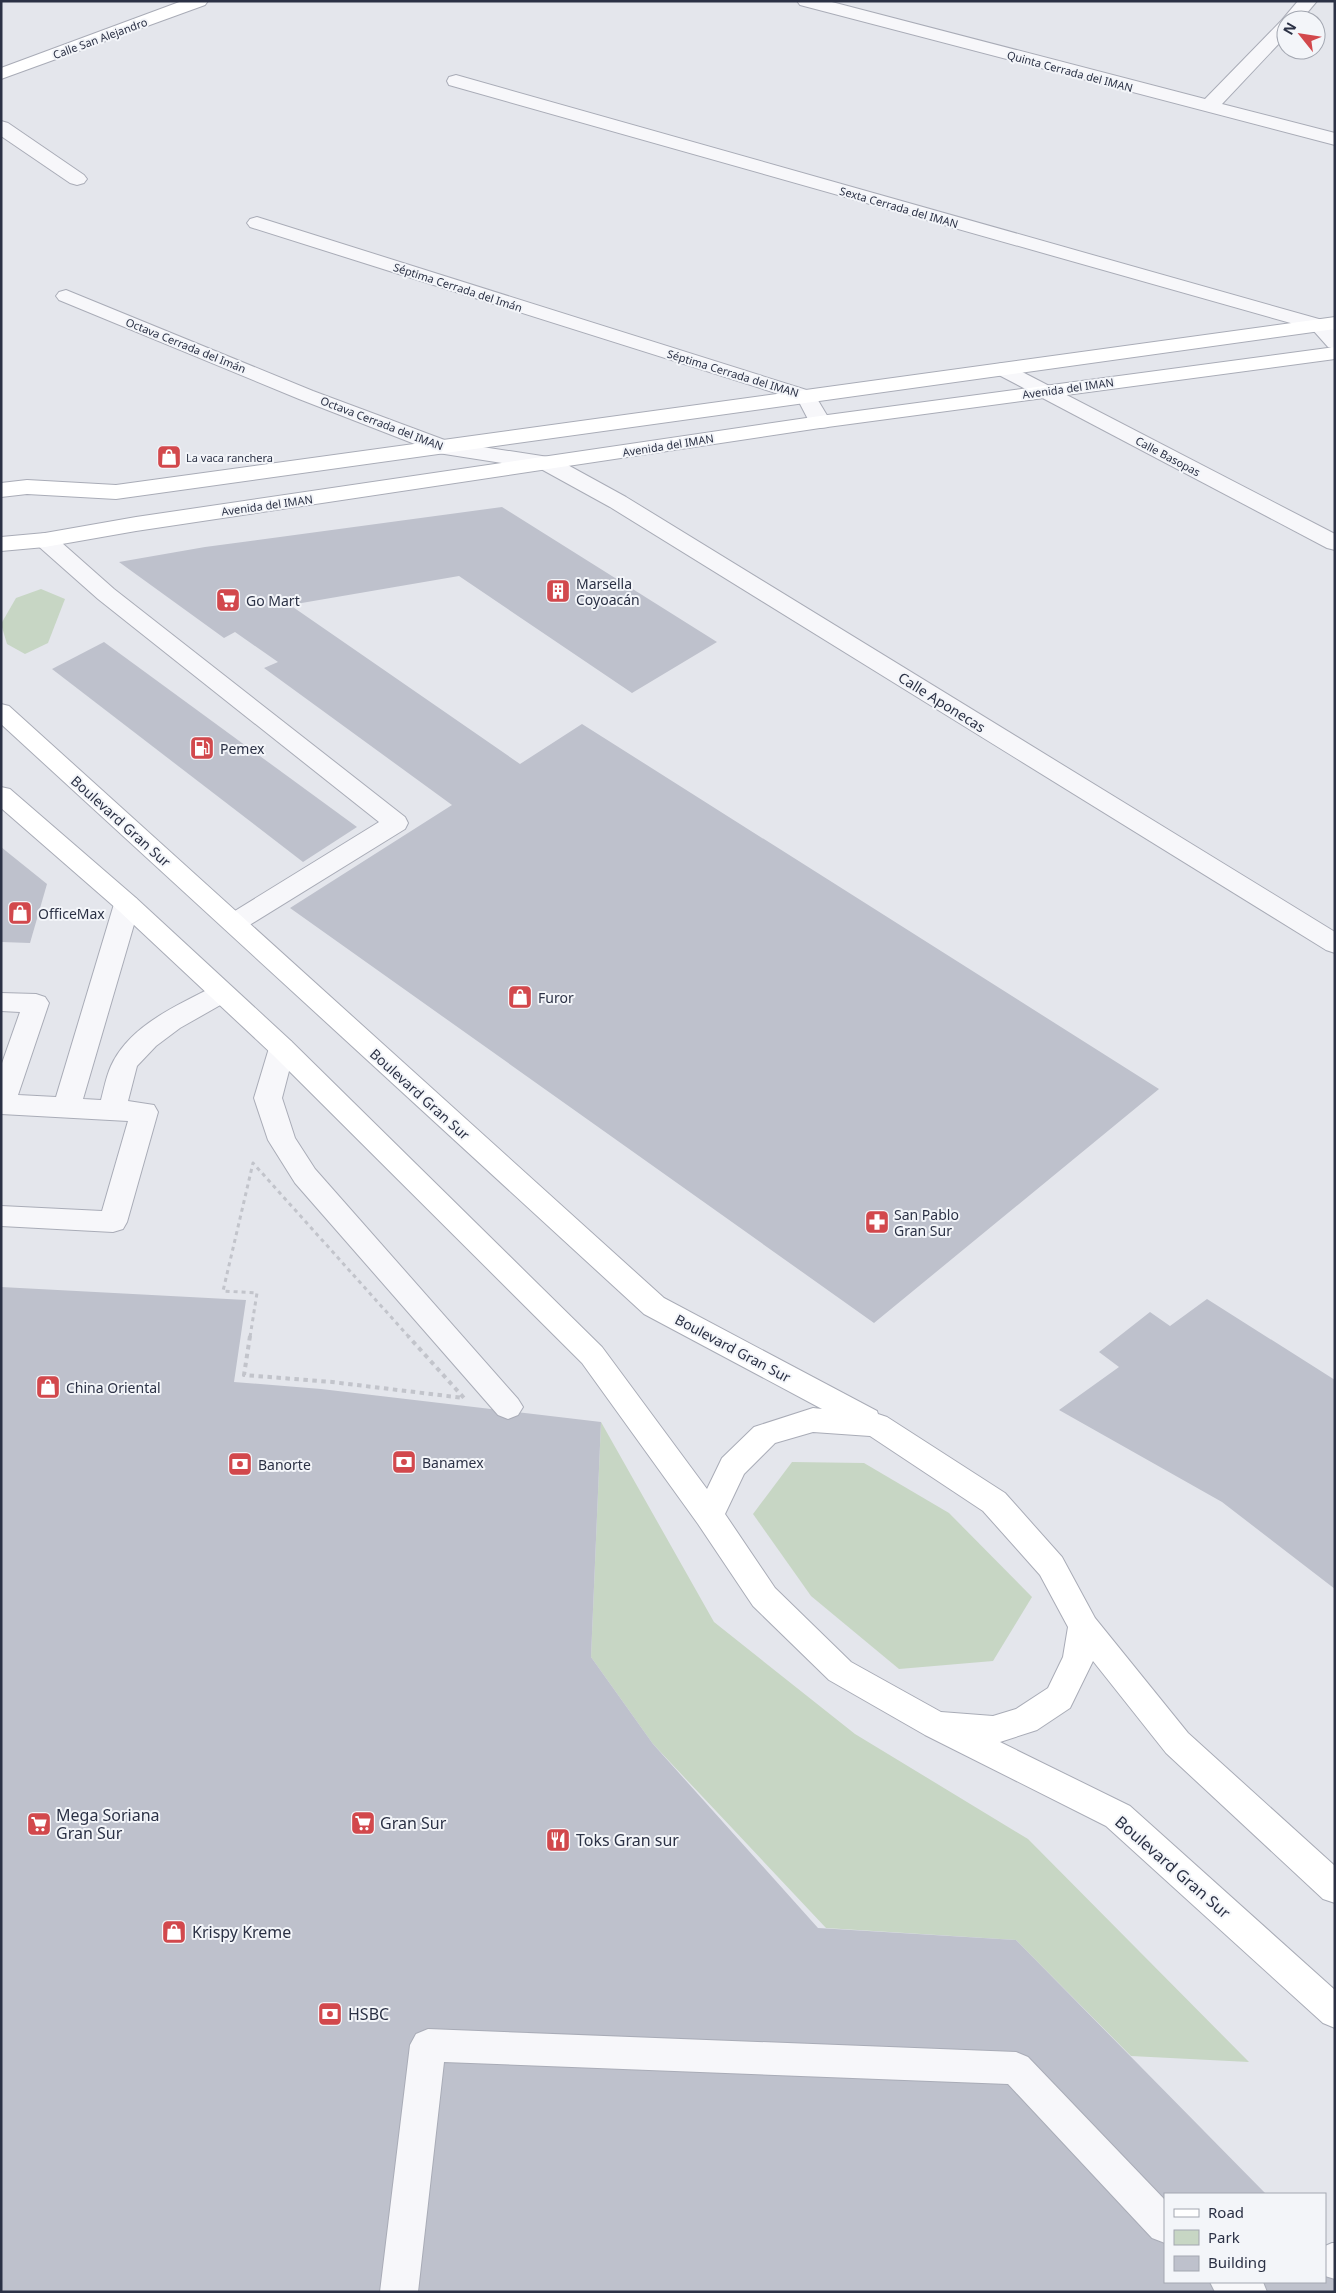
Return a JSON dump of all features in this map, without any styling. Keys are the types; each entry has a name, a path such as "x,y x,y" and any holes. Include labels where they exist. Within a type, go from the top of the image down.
{"street":[{"name":"Calle San Alejandro","path":"1,74 199,1"},
{"name":"Quinta Cerrada del IMAN","path":"806,1 1335,139"},
{"path":"1208,107 1276,36"},
{"name":"Sexta Cerrada del IMAN","path":"456,81 1327,324"},
{"path":"1,127 77,179"},
{"name":"Séptima Cerrada del Imán","path":"257,223 660,350"},
{"name":"Octava Cerrada del Imán","path":"66,296 306,395"},
{"path":"1,490 27,487 116,492 353,458 446,448 1327,324 1335,343"},
{"name":"Séptima Cerrada del IMAN","path":"660,350 806,396 820,422"},
{"name":"Avenida del IMAN","path":"1,544 45,540 136,524 820,422 1335,352"},
{"name":"Calle Basopas","path":"1002,369 1335,543"},
{"name":"Octava Cerrada del IMAN","path":"306,395 446,448 547,464"},
{"name":"Calle Aponecas","path":"547,464 626,508 1335,944"},
{"path":"45,540 106,594 396,824 234,923"},
{"name":"Boulevard Gran Sur","path":"1,711 654,1306 876,1424 994,1502 1051,1566 1084,1627"},
{"path":"1,795 127,904 282,1048 592,1355 709,1515 733,1466 766,1435 813,1420 876,1424"},
{"path":"67,1108 127,904"},
{"path":"113,1110 126,1062 154,1033 191,1008 222,993"},
{"path":"1,1002 36,1003 2,1104 144,1112 113,1222 1,1216"},
{"path":"282,1048 268,1098 282,1140 304,1176 508,1407"},
{"name":"Boulevard Gran Sur","path":"709,1515 764,1597 840,1671 936,1725 1118,1816 1335,2012"},
{"path":"936,1725 993,1730 1026,1720 1059,1698 1079,1657 1084,1627"},
{"path":"1084,1627 1177,1743 1335,1888"},
{"path":"398,2292 428,2044 1016,2068 1164,2225"},
{"path":"1230,2283 1250,2292"}],"path":[{"path":"253,1162 464,1398 332,1382 244,1375 257,1293 223,1291 253,1162"}],"green space":[{"path":"41,589 65,599 48,643 25,654 7,644 1,624 16,598"},
{"path":"601,1422 714,1622 855,1734 1028,1839 1249,2062 1131,2056 1016,1940 826,1928 653,1744 591,1657"},
{"path":"792,1462 864,1463 949,1513 1032,1597 993,1661 899,1669 811,1596 753,1514"}],"building":[{"path":"502,507 717,642 632,693 459,576 290,605 520,764 582,724 1159,1089 874,1323 290,908 452,805 264,668 278,662 235,632 224,638 119,562 205,547"},
{"name":"Pemex","path":"104,642 357,827 303,862 52,669"},
{"name":"OfficeMax","path":"1,847 47,884 30,943 1,942"},
{"name":"Gran Sur","path":"1,1287 246,1300 234,1382 321,1389 601,1422 591,1657 653,1744 818,1928 1016,1940 1265,2193 1164,2193 1164,2283 1326,2283 1326,2255 1335,2264 1335,2292 1,2292"},
{"path":"1207,1299 1335,1380 1335,1589 1222,1502 1059,1410 1119,1367 1099,1352 1150,1312 1170,1326"}],"place":[{"name":"La vaca ranchera","path":"169,457"},
{"name":"Marsella Coyoacán","path":"558,591"},
{"name":"Go Mart","path":"228,600"},
{"name":"Pemex","path":"202,748"},
{"name":"OfficeMax","path":"20,913"},
{"name":"Furor","path":"520,997"},
{"name":"San Pablo Gran Sur","path":"877,1222"},
{"name":"China Oriental","path":"48,1387"},
{"name":"Banamex","path":"404,1462"},
{"name":"Banorte","path":"240,1464"},
{"name":"Gran Sur","path":"363,1823"},
{"name":"Mega Soriana Gran Sur","path":"39,1824"},
{"name":"Toks Gran sur","path":"558,1840"},
{"name":"Krispy Kreme","path":"174,1932"},
{"name":"HSBC","path":"330,2014"}]}
